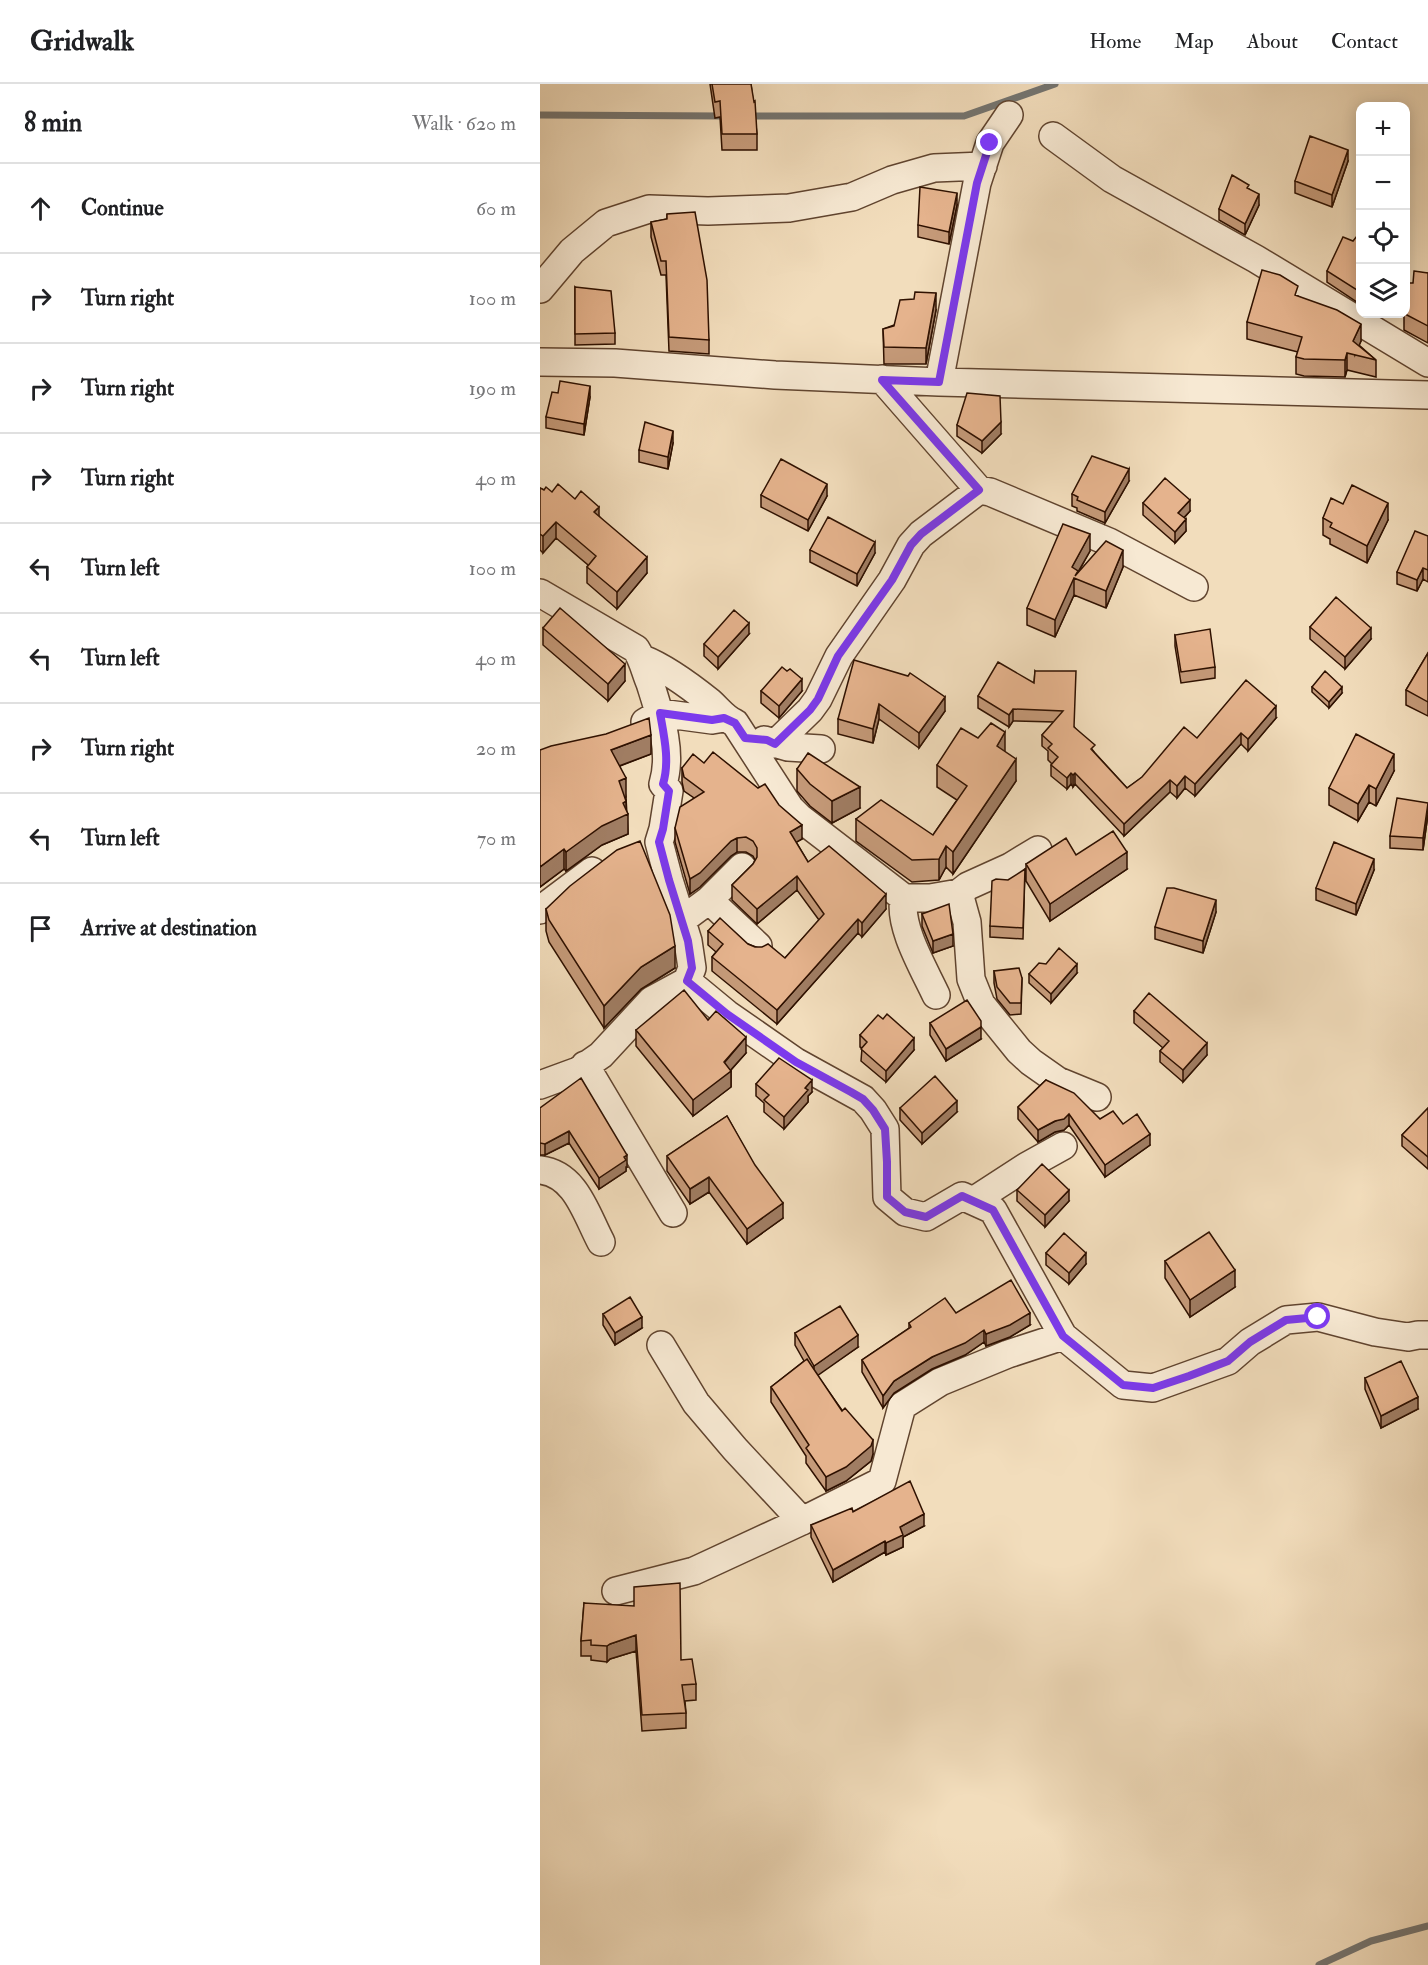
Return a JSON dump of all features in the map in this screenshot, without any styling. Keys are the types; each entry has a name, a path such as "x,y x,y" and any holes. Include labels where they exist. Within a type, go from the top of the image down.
{"street":[{"path":"939,382 977,183 990,143 1009,116"},
{"path":"1053,136 1112,178 1256,259 1428,363"},
{"path":"540,289 572,252 606,223 649,209 708,211 789,208 852,197 892,180 934,168 982,166"},
{"path":"540,362 615,363 775,375 882,380 1428,395"},
{"path":"882,380 979,490 990,492 1109,542 1194,587"},
{"path":"775,744 810,710 818,699 838,656 892,580 911,545 921,534 979,490"},
{"path":"540,593 636,649 643,659 660,713 667,771 663,784 669,791 663,829 638,848 540,910"},
{"path":"643,659 657,665 711,703 724,718 735,723 767,769 785,801 800,818 904,898 959,893 968,886 1010,867 1038,850"},
{"path":"617,732 649,720 660,713 712,720 724,718"},
{"path":"745,738 767,740 788,747 821,749"},
{"path":"540,1085 578,1071 609,1048 652,1000 687,981 692,968 688,941 669,880 638,848"},
{"path":"682,920 709,900 742,867"},
{"path":"959,893 968,922 971,979 981,1004 1019,1051 1031,1062 1058,1081 1097,1097"},
{"path":"904,898 902,910 905,923 936,995"},
{"path":"709,900 758,946"},
{"path":"687,981 727,1014 796,1062 851,1092 868,1105 885,1129 887,1197 905,1212 926,1217 962,1196 993,1210 1063,1336 1123,1385 1153,1388 1228,1361 1250,1342 1286,1320 1318,1317 1375,1332 1408,1337 1428,1335"},
{"path":"585,1065 673,1213"},
{"path":"973,1201 1063,1146"},
{"path":"540,1170 560,1175 569,1183 601,1242"},
{"path":"616,1591 694,1571 802,1521 882,1480 902,1406 940,1383 1008,1354 1063,1336"},
{"path":"660,1345 696,1403 802,1521"}],"building":[{"path":"712,84 751,84 755,101 757,134 722,134 720,101 715,102"},
{"path":"1310,136 1348,150 1332,195 1295,181"},
{"path":"1232,175 1249,185 1247,188 1259,194 1245,224 1219,209"},
{"path":"920,187 957,193 949,232 918,225"},
{"path":"695,212 707,280 709,340 669,337 666,261 661,261 651,222 667,219 667,214"},
{"path":"1343,237 1353,241 1356,237 1356,289 1327,271"},
{"path":"1262,270 1280,275 1298,286 1295,295 1337,310 1361,324 1353,341 1376,360 1347,353 1345,360 1296,357 1302,337 1247,322"},
{"path":"1414,271 1428,273 1428,326 1410,317 1410,283 1413,283"},
{"path":"575,287 611,291 615,333 575,334"},
{"path":"915,292 936,293 926,348 884,347 883,329 894,326 900,300 914,299"},
{"path":"560,381 590,386 584,424 546,417 552,392 558,393"},
{"path":"967,393 1000,396 1001,422 982,441 957,425"},
{"path":"645,422 673,431 668,457 639,450"},
{"path":"1092,456 1129,469 1105,512 1077,500 1078,497 1072,494"},
{"path":"781,459 827,484 808,520 761,495"},
{"path":"1165,478 1190,500 1178,513 1186,519 1175,532 1143,503"},
{"path":"558,484 575,499 581,491 599,507 594,512 647,557 617,592 587,567 596,556 556,522 543,536 540,534 540,488 544,490 546,487 552,492"},
{"path":"1352,485 1388,503 1367,546 1330,527 1332,523 1323,518 1331,498 1343,504"},
{"path":"828,517 875,542 857,574 810,550"},
{"path":"1063,524 1090,534 1072,567 1078,571 1075,576 1106,541 1123,550 1106,591 1074,578 1055,620 1027,608"},
{"path":"1415,531 1428,536 1428,570 1423,568 1417,580 1397,572"},
{"path":"1336,597 1371,628 1345,657 1310,627"},
{"path":"560,608 625,664 608,684 543,628"},
{"path":"734,610 749,623 718,657 704,644"},
{"path":"1210,629 1215,667 1181,672 1175,635"},
{"path":"1428,653 1428,702 1406,690"},
{"path":"854,660 908,676 910,673 945,697 919,733 879,704 873,729 838,719"},
{"path":"998,662 1034,683 1035,671 1076,671 1074,727 1095,745 1091,749 1127,788 1142,777 1184,727 1197,738 1246,680 1276,706 1248,739 1241,733 1195,784 1185,776 1177,786 1170,780 1124,824 1075,773 1073,775 1071,773 1067,778 1051,765 1058,757 1048,748 1052,744 1042,735 1063,711 1013,709 1009,715 978,696"},
{"path":"782,667 787,671 790,669 802,679 779,706 761,691"},
{"path":"1325,671 1342,687 1329,702 1312,687"},
{"path":"649,718 651,735 611,750 626,778 619,781 626,801 623,803 628,814 602,826 566,852 564,849 540,867 540,750 606,734"},
{"path":"991,723 1005,732 997,746 1016,759 953,852 946,846 939,859 912,860 856,819 881,800 933,835 967,786 937,765 961,728 978,738"},
{"path":"1356,734 1394,754 1376,789 1369,785 1358,804 1329,788"},
{"path":"713,752 758,788 765,784 779,805 802,825 790,832 808,862 829,846 886,894 862,923 858,919 777,1010 712,957 723,944 708,931 720,918 748,944 762,947 768,944 785,958 824,914 797,876 757,909 732,885 757,857 757,848 753,841 746,837 731,841 700,873 690,879 675,828 680,807 704,792 684,777 682,768 693,754 704,763"},
{"path":"808,753 860,787 832,801 810,784 797,769"},
{"path":"1397,798 1428,803 1423,838 1390,836"},
{"path":"1113,831 1127,852 1050,904 1026,864 1066,838 1076,855"},
{"path":"640,841 670,915 675,946 641,967 604,1006 549,920 546,909 570,886 617,850"},
{"path":"1334,842 1374,859 1356,904 1316,888"},
{"path":"1025,869 1023,928 990,926 992,881 1008,880"},
{"path":"1167,888 1216,900 1203,941 1155,927"},
{"path":"949,904 953,934 933,941 922,914"},
{"path":"1059,948 1077,964 1051,994 1029,974 1039,963 1046,964"},
{"path":"1019,968 1022,978 1021,1003 1010,1003 997,987 994,971"},
{"path":"684,990 708,1020 716,1011 746,1037 724,1062 731,1071 693,1100 636,1030"},
{"path":"1149,993 1207,1043 1183,1070 1160,1051 1169,1041 1134,1011"},
{"path":"967,1000 981,1021 981,1027 946,1049 930,1023"},
{"path":"887,1014 914,1038 886,1071 861,1049 867,1042 860,1035 878,1015 883,1019"},
{"path":"779,1058 812,1080 805,1088 808,1090 784,1117 764,1100 769,1095 756,1084"},
{"path":"935,1076 957,1101 922,1133 900,1108"},
{"path":"581,1078 627,1155 624,1157 626,1160 599,1178 569,1131 545,1144 540,1143 540,1108"},
{"path":"1046,1080 1074,1093 1100,1119 1113,1111 1123,1124 1137,1114 1150,1134 1105,1165 1069,1114 1064,1119 1038,1130 1018,1107"},
{"path":"1428,1108 1428,1157 1402,1135"},
{"path":"727,1116 755,1165 783,1203 747,1229 709,1177 690,1189 667,1156"},
{"path":"1042,1164 1069,1190 1045,1215 1017,1190"},
{"path":"1209,1232 1235,1270 1190,1300 1165,1261"},
{"path":"1064,1233 1086,1253 1069,1273 1046,1253"},
{"path":"1011,1280 1030,1313 1010,1325 986,1334 984,1330 965,1343 932,1357 894,1381 883,1396 862,1360 911,1327 909,1323 945,1298 956,1313"},
{"path":"630,1297 642,1317 615,1333 603,1314"},
{"path":"840,1306 858,1335 814,1366 795,1333"},
{"path":"807,1359 842,1411 845,1408 873,1440 871,1446 846,1467 826,1477 806,1448 809,1445 771,1387"},
{"path":"1401,1361 1418,1397 1381,1416 1365,1378"},
{"path":"910,1481 924,1514 900,1527 903,1535 886,1543 885,1541 833,1570 811,1525 852,1508 853,1512"},
{"path":"680,1583 681,1660 692,1659 696,1684 682,1685 686,1713 642,1715 636,1635 607,1646 591,1645 591,1640 581,1641 584,1603 634,1606 634,1587"}],"waterway":[{"path":"749,116 964,116 1055,84"},
{"path":"540,115 723,116"},
{"path":"1319,1965 1371,1941 1428,1926"}],"route":[{"path":"990,143 977,183 939,382 882,380 979,490 921,534 911,545 892,580 838,656 818,699 810,710 775,744 767,740 745,738 735,723 724,718 712,720 660,713 667,771 663,784 669,791 659,842 688,941 692,968 687,981 727,1014 796,1062 863,1099 885,1129 887,1197 905,1212 926,1217 962,1196 993,1210 1063,1336 1123,1385 1153,1388 1189,1376 1228,1361 1250,1342 1286,1320 1318,1317"}]}
